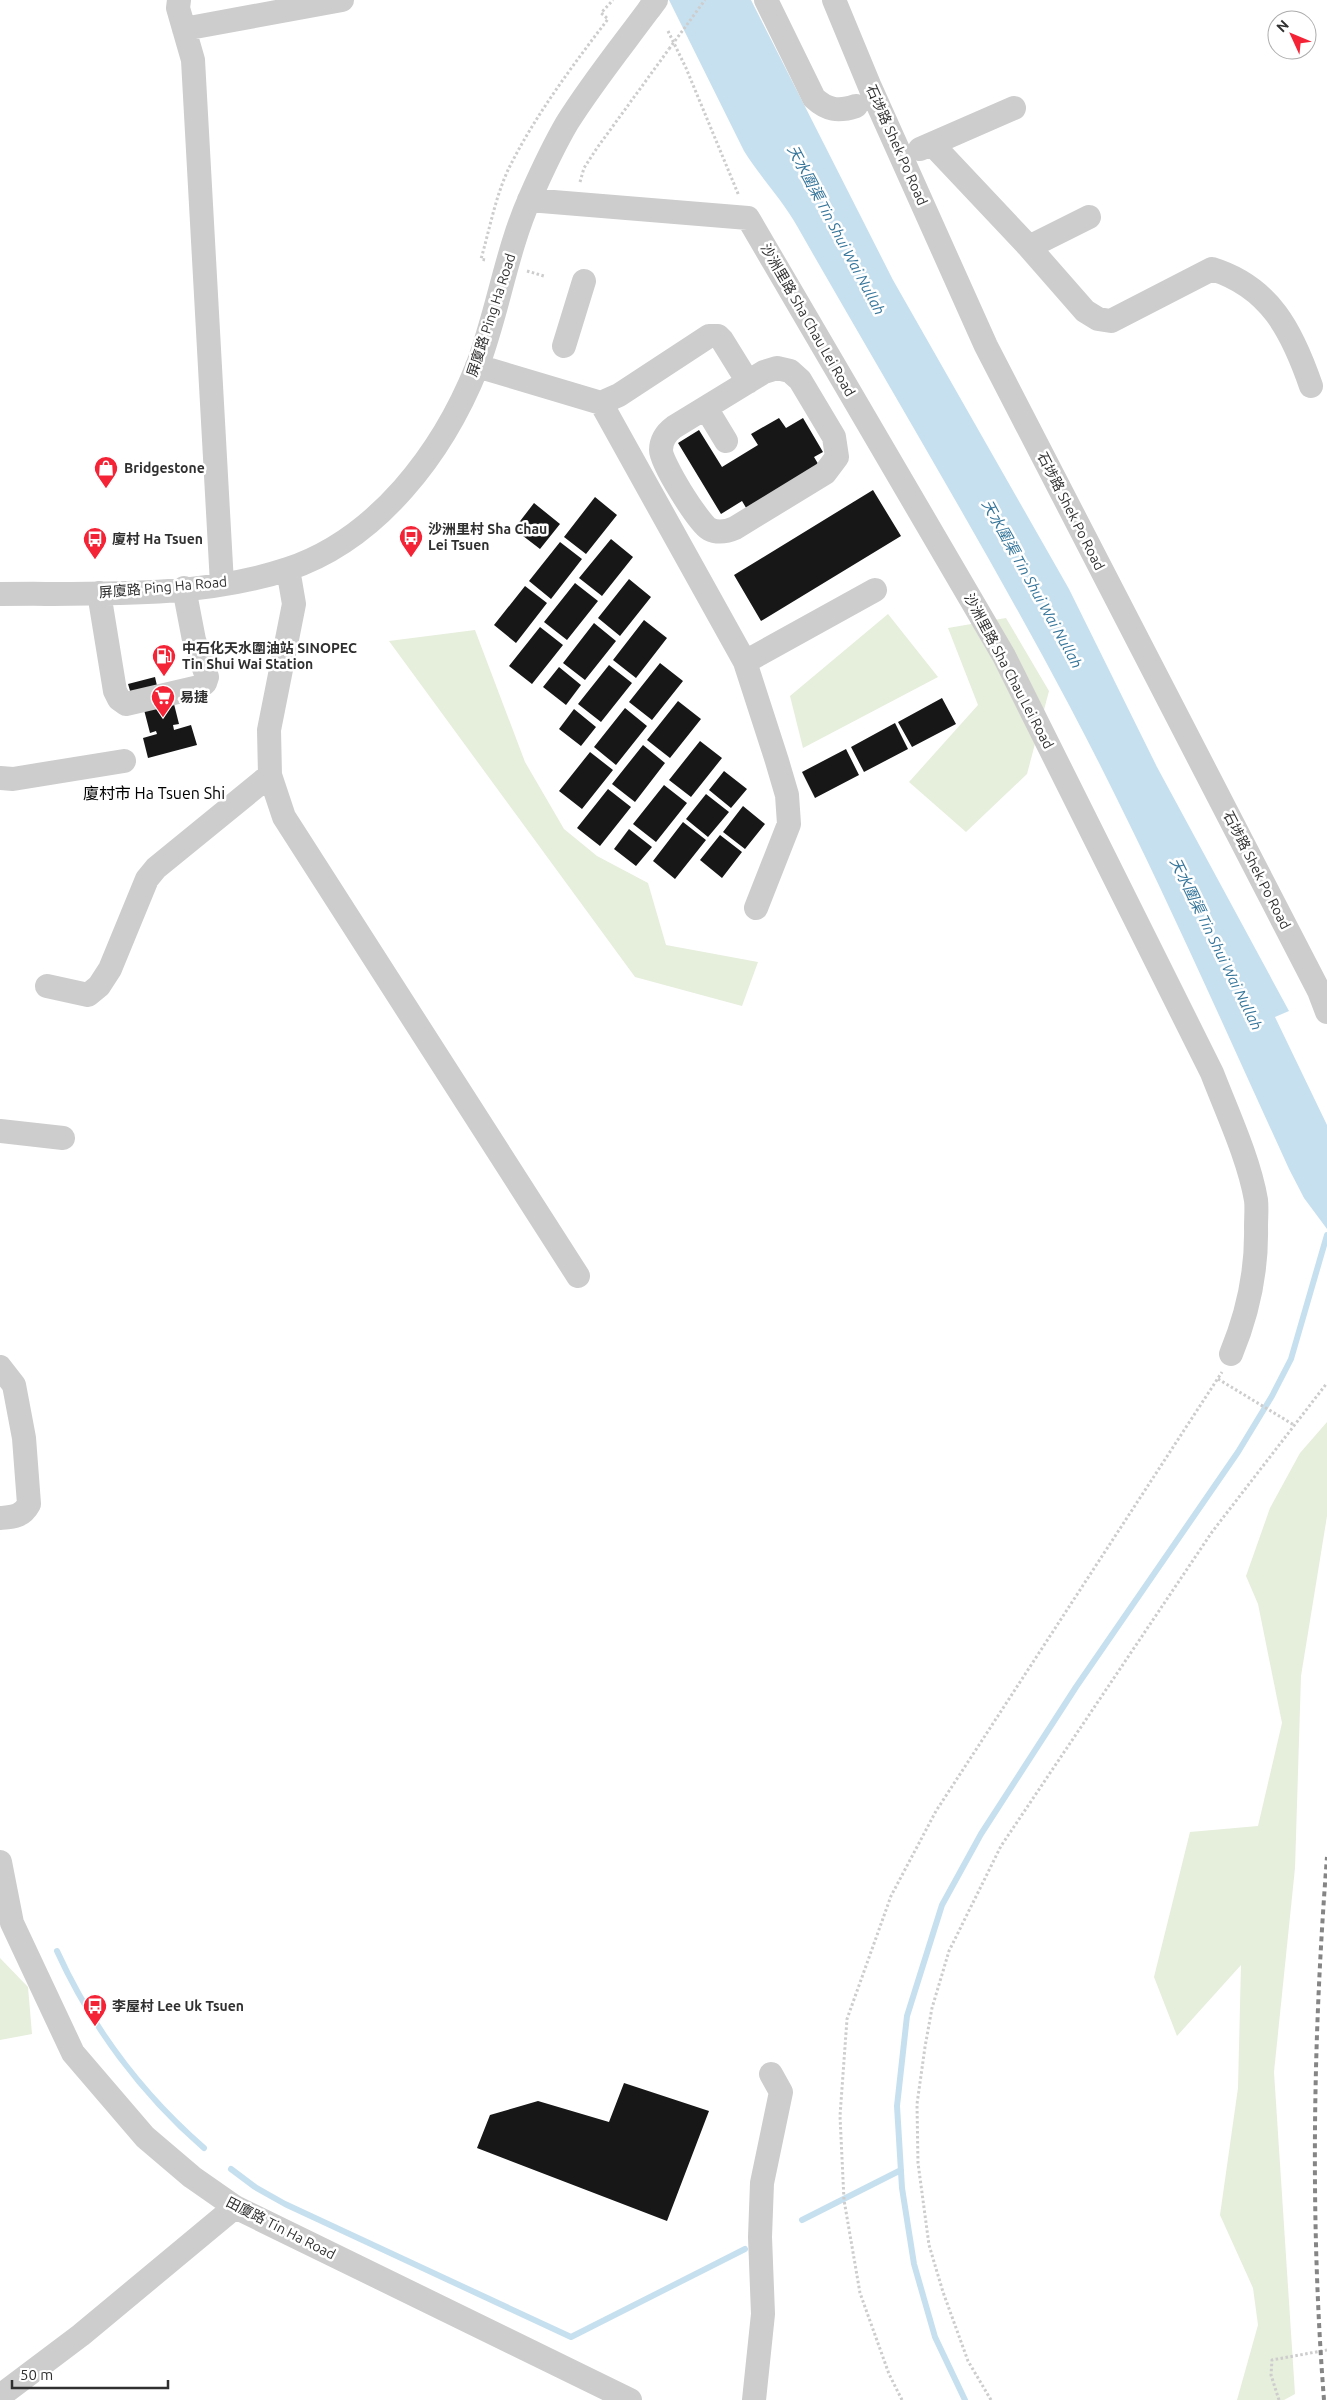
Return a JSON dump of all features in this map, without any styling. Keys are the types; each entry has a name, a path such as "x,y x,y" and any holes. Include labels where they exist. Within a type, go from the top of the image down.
{"street":[{"path":"179,0 178,8 193,60 222,584"},
{"path":"184,29 342,0"},
{"path":"766,0 814,98 824,108 836,110 856,106"},
{"name":"石埗路 Shek Po Road","path":"834,0 870,88 986,346 1319,991 1327,1012"},
{"name":"屏廈路 Ping Ha Road","path":"0,594 99,593 222,584 288,569 328,552 364,528 399,492 442,436 477,366 511,252 529,200 566,125 653,4"},
{"path":"902,156 1014,108"},
{"path":"932,144 1029,247 1084,311 1098,319 1111,321 1212,269 1233,276 1254,289 1285,324 1298,347 1311,386"},
{"path":"529,200 748,218"},
{"path":"1029,247 1089,217"},
{"name":"沙洲里路 Sha Chau Lei Road","path":"748,218 1004,656 1212,1073 1238,1141 1256,1200 1257,1254 1242,1327 1230,1354"},
{"path":"564,346 584,280"},
{"path":"477,366 601,403 619,396 709,336 718,336 748,382"},
{"path":"771,369 784,369 796,375 834,437 837,443 837,457 826,473 729,531 715,531 704,525 662,457 662,443 668,432 748,382 771,369"},
{"path":"601,403 745,662 787,795 789,824 756,908"},
{"path":"706,408 726,441"},
{"path":"288,569 294,604 269,730 270,775 284,817 578,1276"},
{"path":"99,593 115,691 119,699 126,704 199,687 205,683 207,677 194,640 184,588"},
{"path":"745,662 875,590"},
{"path":"0,778 13,779 124,761"},
{"path":"47,986 88,995 99,986 110,969 147,879 156,868 270,775"},
{"path":"0,1131 63,1138"},
{"path":"0,1367 14,1385 24,1438 29,1504 25,1512 18,1516 0,1518"},
{"name":"田廈路 Tin Ha Road","path":"0,1862 6,1925 74,2053 145,2137 192,2177 236,2207 630,2400"},
{"path":"754,2400 763,2314 760,2237 762,2183 781,2092 771,2074"},
{"path":"0,2396 81,2335 236,2207"}],"path":[{"path":"608,19 602,14 613,0"},
{"path":"579,188 584,168 592,155 705,0"},
{"path":"668,31 686,68 748,218"},
{"path":"902,2400 889,2374 860,2293 844,2200 840,2116 847,2019 892,1896 936,1810 1218,1379 1230,1354"},
{"path":"1218,1379 1294,1425"},
{"path":"991,2400 968,2361 943,2292 929,2245 918,2163 917,2104 925,2047 932,2008 949,1951 1001,1846 1212,1532 1327,1383"},
{"path":"1279,2400 1271,2375 1272,2360 1327,2350"}],"green space":[{"path":"888,614 938,677 803,748 790,696"},
{"path":"1006,618 1049,691 1027,774 966,832 909,782 978,705 948,628"},
{"path":"475,630 525,762 564,829 597,856 648,883 666,945 758,962 742,1006 635,977 389,641"},
{"path":"1327,1422 1327,1516 1301,1676 1295,1868 1274,2072 1295,2394 1284,2400 1237,2400 1258,2325 1253,2288 1220,2215 1238,2088 1241,1965 1177,2036 1154,1977 1190,1832 1258,1826 1282,1723 1258,1604 1246,1576 1270,1508 1300,1453"},
{"path":"0,1958 28,1987 32,2034 0,2040"}],"water":[{"name":"天水圍渠 Tin Shui Wai Nullah","path":"669,0 751,0 893,280 1069,589 1157,767 1289,1011 1275,1017 1327,1125 1327,1229 1304,1198 1289,1169 1155,877 1069,705 969,524 797,226 744,151"}],"building":[{"path":"779,418 786,428 803,418 823,452 814,457 820,467 748,511 742,501 721,514 678,443 699,430 722,467 758,445 751,434"},
{"path":"873,490 901,536 761,621 734,575"},
{"path":"595,497 617,515 586,554 564,537"},
{"path":"534,503 560,524 540,549 514,529"},
{"path":"611,539 633,557 602,596 579,578"},
{"path":"560,542 582,559 551,599 529,581"},
{"path":"629,579 651,597 620,636 598,618"},
{"path":"575,583 598,601 567,640 544,622"},
{"path":"525,586 547,603 516,643 494,625"},
{"path":"644,620 667,638 636,678 613,660"},
{"path":"594,623 616,641 585,680 563,663"},
{"path":"540,627 563,645 532,684 509,666"},
{"path":"660,663 683,681 652,720 629,702"},
{"path":"609,665 632,683 601,722 578,704"},
{"path":"559,667 581,685 566,705 543,687"},
{"path":"155,677 160,699 172,696 179,724 173,725 174,730 191,725 197,745 148,758 143,738 157,734 156,731 150,733 142,702 134,704 128,684"},
{"path":"942,698 956,724 912,747 898,722"},
{"path":"678,701 701,719 670,758 647,740"},
{"path":"625,708 647,726 616,765 594,747"},
{"path":"574,709 596,727 581,746 559,729"},
{"path":"895,723 908,749 864,772 851,747"},
{"path":"700,741 722,758 691,797 669,780"},
{"path":"643,745 665,763 635,802 612,784"},
{"path":"846,749 859,775 815,798 802,772"},
{"path":"590,752 613,770 582,809 559,791"},
{"path":"724,771 747,789 731,808 709,790"},
{"path":"664,785 687,803 656,842 633,824"},
{"path":"608,789 631,807 600,846 577,828"},
{"path":"706,794 729,812 708,837 686,819"},
{"path":"743,806 765,824 745,849 723,832"},
{"path":"683,822 706,840 675,879 653,861"},
{"path":"629,829 652,847 636,866 614,849"},
{"path":"720,835 742,852 722,878 700,860"},
{"path":"624,2083 709,2111 667,2221 477,2148 490,2115 538,2101 609,2122"}],"waterway":[{"path":"965,2400 935,2337 914,2264 902,2188 897,2106 907,2016 942,1905 981,1834 1076,1687 1238,1452 1272,1396 1291,1359 1327,1235"},
{"path":"57,1951 86,2006 120,2057 160,2105 204,2148"},
{"path":"231,2169 255,2187 285,2204 571,2337 745,2249"},
{"path":"802,2220 901,2170"}],"railway":[{"path":"1324,2400 1317,2265 1315,2128 1319,1992 1327,1857"}],"place":[{"name":"Bridgestone","path":"106,489"},
{"name":"沙洲里村 Sha Chau Lei Tsuen","path":"411,558"},
{"name":"廈村 Ha Tsuen","path":"95,560"},
{"name":"中石化天水圍油站 SINOPEC Tin Shui Wai Station","path":"164,677"},
{"name":"易捷","path":"163,718"},
{"name":"李屋村 Lee Uk Tsuen","path":"95,2027"}],"district":[{"name":"廈村市 Ha Tsuen Shi","path":"154,793"}]}
